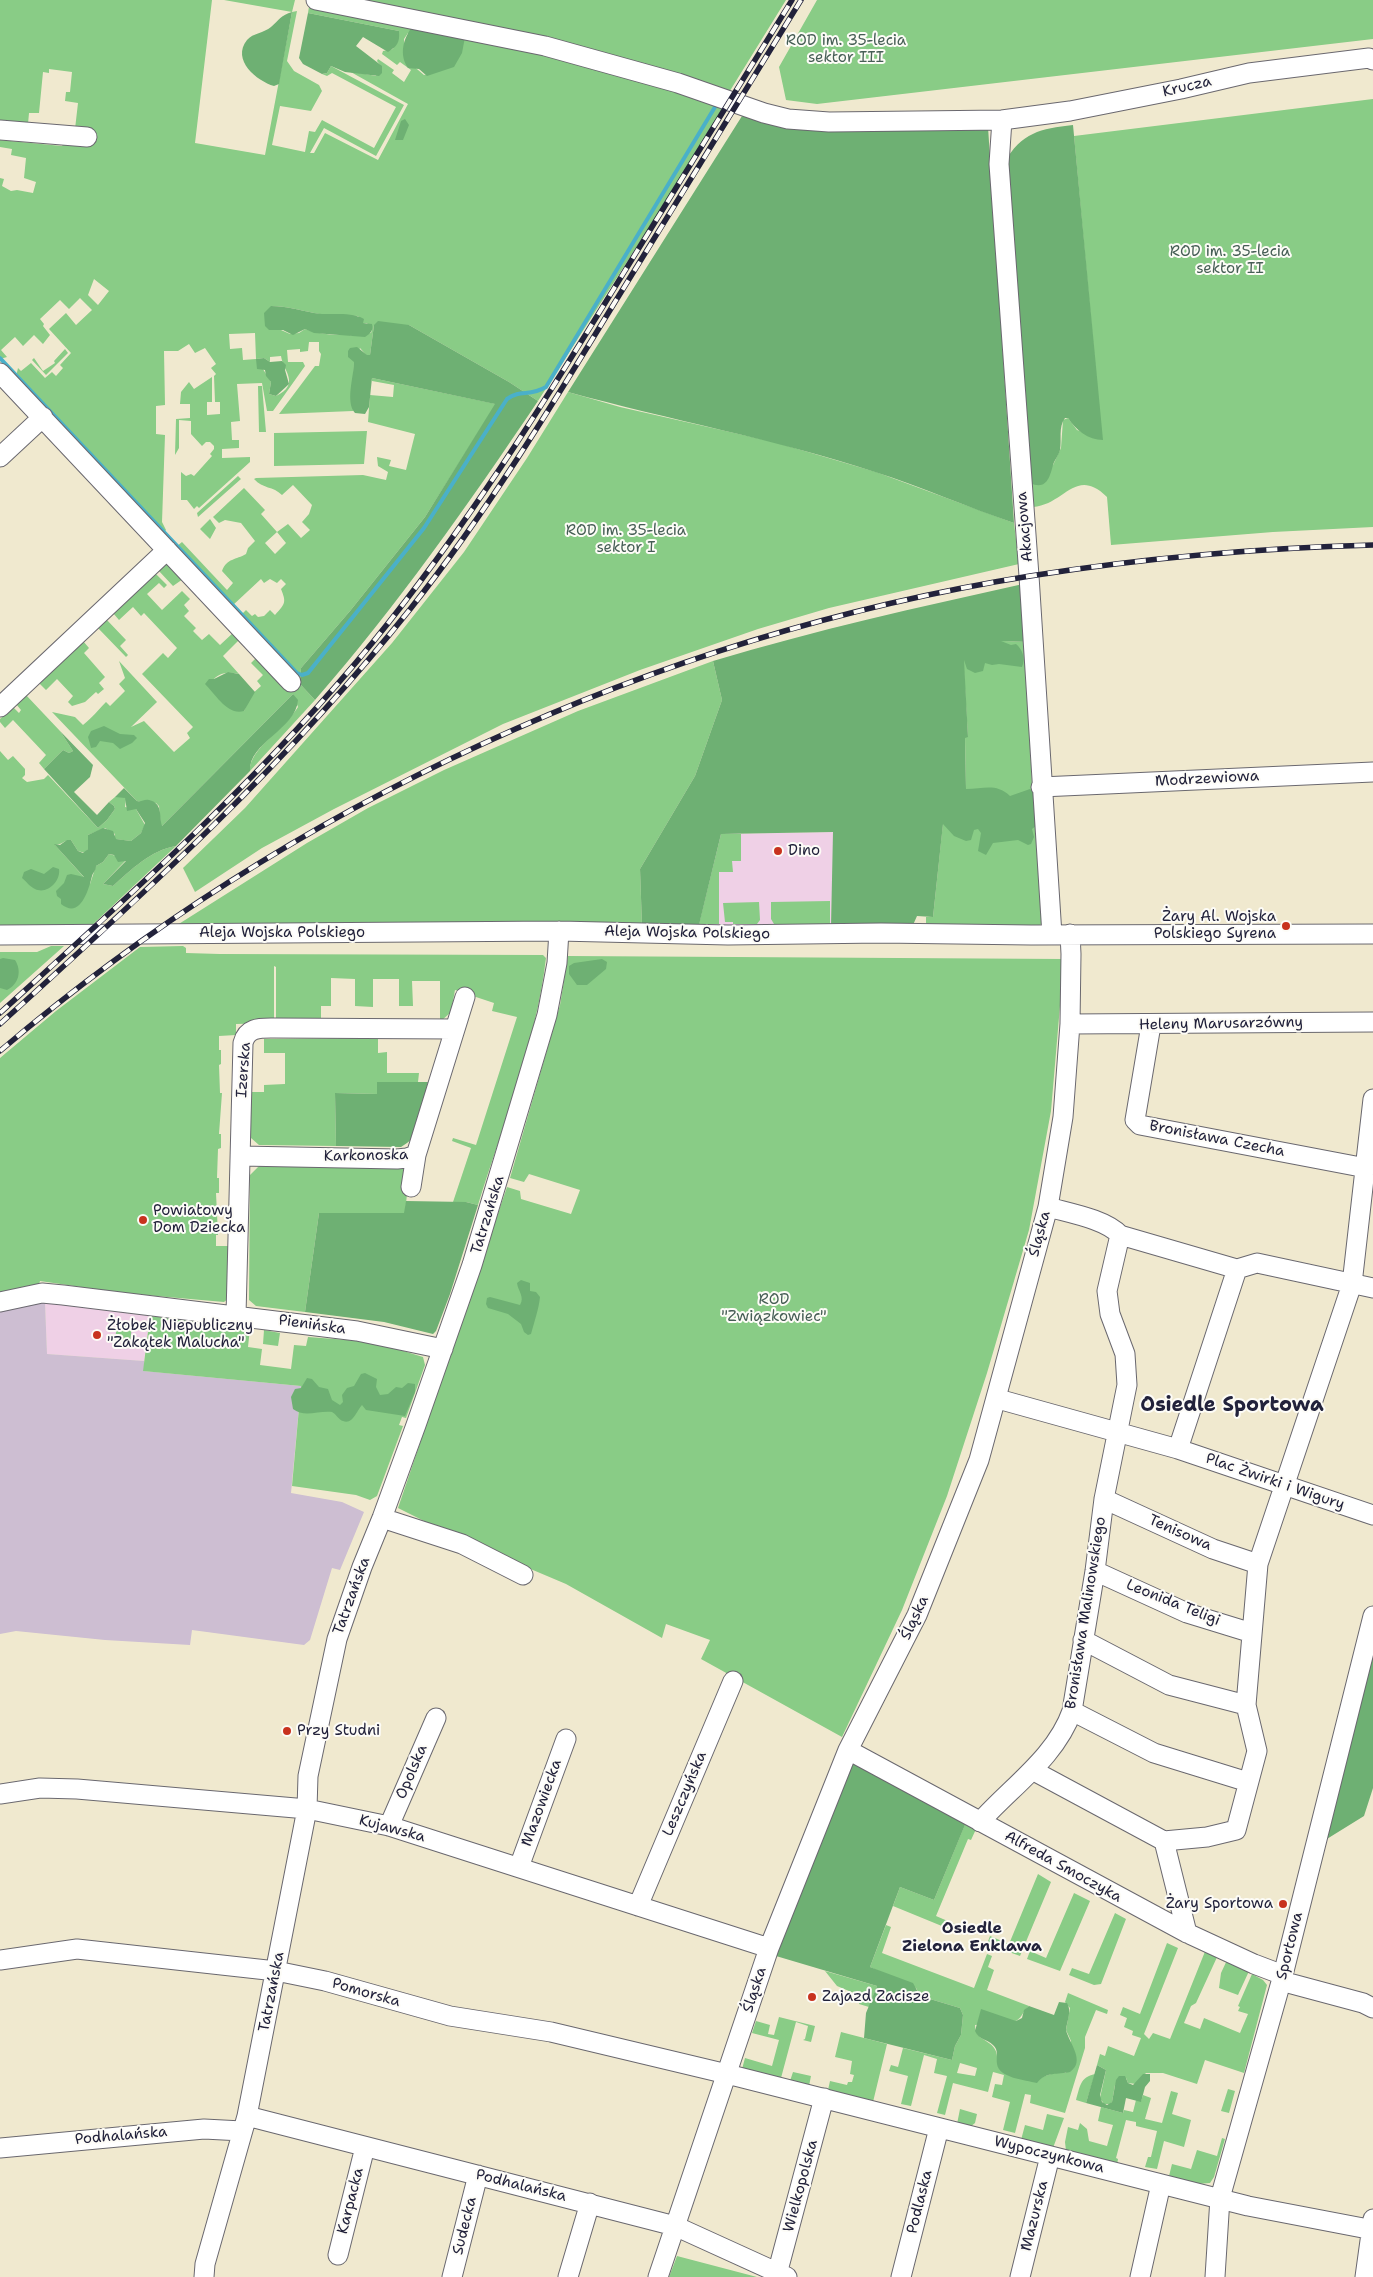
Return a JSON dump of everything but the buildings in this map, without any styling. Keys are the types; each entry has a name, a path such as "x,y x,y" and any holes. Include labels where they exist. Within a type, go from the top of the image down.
{"street":[{"name":"Krucza","path":"316,0 545,46 678,83 788,119 829,122 1002,120 1070,111 1182,89 1249,72 1368,58 1373,60"},
{"name":"Akacjowa","path":"1002,120 999,164 1029,576 1041,786 1061,934"},
{"path":"0,130 87,137"},
{"path":"0,373 291,682"},
{"path":"0,456 43,417"},
{"path":"0,706 167,550"},
{"name":"Modrzewiowa","path":"1041,786 1373,772"},
{"name":"Aleja Wojska Polskiego","path":"0,935 559,931 728,935 881,933 1373,934"},
{"name":"Tatrzańska","path":"204,2277 205,2264 244,2124 276,1971 307,1810 308,1776 335,1646 362,1567 444,1349 496,1189 547,1016 557,963 559,931"},
{"name":"Śląska","path":"658,2277 769,1948 848,1750 892,1666 932,1582 979,1460 998,1399 1009,1344 1048,1207 1063,1117 1070,1024 1071,954 1061,934"},
{"name":"Karkonoska","path":"241,1156 407,1158 416,1155 465,997"},
{"name":"Heleny Marusarzówny","path":"1070,1024 1151,1025 1373,1022"},
{"name":"Bronisława Czecha","path":"1151,1025 1135,1120 1140,1125 1366,1168"},
{"name":"Izerska","path":"236,1315 243,1043 250,1031 255,1028 454,1029"},
{"path":"1032,1770 1164,1841 1207,1837 1236,1830 1257,1751 1246,1705 1258,1564 1352,1284 1373,1099"},
{"path":"411,1187 416,1155"},
{"path":"1048,1207 1105,1224 1114,1228 1120,1235 1237,1269 1257,1263 1373,1288"},
{"name":"Bronisława Malinowskiego","path":"980,1822 1032,1770 1067,1726 1072,1711 1095,1570 1104,1499 1127,1385 1127,1369 1124,1354 1110,1314 1107,1291 1120,1235"},
{"path":"1178,1449 1237,1269"},
{"name":"Pienińska","path":"0,1302 42,1293 236,1315 379,1334 444,1349"},
{"name":"Plac Żwirki i Wigury","path":"998,1399 1178,1449 1373,1515"},
{"name":"Tenisowa","path":"1104,1499 1212,1549 1258,1564"},
{"path":"382,1518 462,1544 523,1574"},
{"name":"Leonida Teligi","path":"1095,1570 1187,1613 1252,1633"},
{"name":"Sportowa","path":"1215,2277 1220,2198 1282,1978 1373,1616"},
{"path":"1083,1640 1170,1685 1246,1705"},
{"name":"Leszczyńska","path":"638,1906 733,1681"},
{"path":"1072,1711 1154,1753 1248,1782"},
{"name":"Opolska","path":"389,1826 436,1718"},
{"name":"Mazowiecka","path":"519,1867 566,1739"},
{"name":"Alfreda Smoczyka","path":"848,1750 1187,1933 1282,1978 1363,2003 1373,2008"},
{"name":"Kujawska","path":"0,1794 40,1788 77,1789 307,1810 389,1826 769,1948"},
{"path":"1164,1841 1187,1933"},
{"name":"Pomorska","path":"0,1960 77,1949 276,1971 324,1981 450,2016 551,2032 727,2074"},
{"name":"Wypoczynkowa","path":"727,2074 1248,2206 1372,2226"},
{"name":"Wielkopolska","path":"782,2276 824,2098"},
{"name":"Podhalańska","path":"0,2148 244,2124 365,2147 675,2226 782,2276"},
{"name":"Podlaska","path":"900,2277 939,2128"},
{"name":"Karpacka","path":"338,2255 365,2147"},
{"name":"Mazurska","path":"1020,2277 1050,2156"},
{"name":"Sudecka","path":"452,2277 478,2175"},
{"path":"1140,2277 1162,2184"},
{"path":"568,2277 590,2203"},
{"path":"1365,2277 1372,2226"}],"shaded area":[{"path":"834,832 831,926 699,925 721,834"},
{"path":"0,1293 45,1303 47,1354 144,1361 144,1371 301,1386 291,1493 342,1502 364,1512 340,1570 332,1568 310,1640 304,1645 192,1630 190,1645 105,1640 16,1631 0,1634"},
{"name":"Żłobek Niepubliczny \"Zakątek Malucha\"","path":"45,1303 150,1316 144,1361 47,1354"}],"green space":[{"path":"0,0 212,0 195,143 265,155 292,12 297,11 287,61 294,71 319,85 322,91 311,111 280,106 272,145 305,152 309,131 315,132 322,120 374,148 396,107 332,73 327,76 322,74 327,73 331,66 404,105 376,156 324,128 310,153 314,153 325,133 378,160 408,104 349,71 376,76 381,66 377,61 378,59 394,70 392,73 404,82 411,70 400,62 397,65 382,54 383,51 393,49 399,31 308,13 310,0 786,0 728,94 730,101 538,401 509,382 409,325 374,325 370,355 367,356 360,348 354,362 353,411 279,414 315,366 319,366 321,354 319,342 309,342 308,351 300,352 300,349 287,350 288,362 303,362 305,366 273,411 267,411 262,383 237,384 240,421 231,422 232,440 239,440 239,448 222,449 222,458 250,457 250,462 199,508 197,506 194,509 187,500 181,500 181,472 186,476 191,474 194,476 212,456 210,454 214,446 210,442 206,442 202,446 191,434 191,421 179,420 179,448 175,455 176,419 190,418 190,404 180,404 181,392 189,382 194,389 212,377 212,402 207,402 207,415 220,414 220,402 215,402 214,376 216,374 211,368 216,364 205,348 195,353 189,344 178,351 164,351 165,405 156,406 156,434 165,435 162,522 166,530 163,534 15,381 18,368 21,371 31,363 45,378 52,372 56,376 63,368 60,365 71,353 49,329 66,313 76,325 92,310 80,298 69,309 60,300 40,319 50,335 43,344 34,335 23,346 15,337 1,350 7,357 0,359 0,178 4,179 2,186 11,191 17,190 33,193 36,182 24,178 26,158 11,155 12,149 0,147 0,140 62,146 75,129 78,103 65,101 66,92 70,92 72,72 49,69 49,73 43,72 39,113 29,113 28,124 0,122","holes":["408,33 444,40 432,73 424,75 404,58 404,39","94,279 109,291 98,305 88,295","271,306 288,307 325,315 358,316 372,330 371,333 351,336 349,334 338,335 305,329 299,333 290,334 281,330","255,333 256,359 243,360 242,348 230,349 229,334","281,356 289,377 288,387 276,396 269,394 271,382 256,359 264,358 270,362 270,357"]},
{"path":"224,0 295,0 292,12"},
{"name":"ROD im. 35-lecia sektor III","path":"817,0 1373,0 1373,39 817,104 786,100 779,67"},
{"path":"292,12 279,84 274,86 260,80 248,69 242,55 243,48 249,38 268,29 283,16"},
{"path":"308,13 399,31 397,44 388,52 363,37 356,46 382,66 382,73 379,76 345,72 331,66 327,73 322,74 303,64 299,58"},
{"path":"412,27 465,37 462,53 454,67 427,76 419,69 408,68 405,63 403,47"},
{"name":"ROD im. 35-lecia sektor II","path":"1373,99 1373,527 1273,532 1111,545 1107,497 1096,488 1086,485 1078,486 1044,505 1033,507 1030,483 1053,465 1061,448 1063,420 1068,418 1077,430 1102,439 1074,136"},
{"path":"742,116 764,122 988,127 1014,523 893,478 837,460 568,392"},
{"path":"405,119 409,125 403,140 395,140 401,121"},
{"path":"1073,125 1103,440 1087,436 1068,418 1065,418 1061,429 1059,454 1049,478 1044,484 1036,485 1030,483 1004,163 1025,138 1051,128"},
{"path":"271,306 288,307 320,314 352,315 364,319 363,323 372,324 372,330 365,337 314,333 305,329 293,335 283,330 269,330 265,326 264,313"},
{"path":"378,321 409,325 509,382 538,401 403,592 315,700 300,684 301,668 350,611 425,517 495,404 372,378 369,407 365,414 355,413 350,396 354,362 348,357 348,351 350,348 357,347 367,355 370,355 374,325"},
{"path":"65,349 68,353 46,375 32,360 34,358 43,371 55,363 54,361"},
{"path":"264,358 270,362 282,361 286,365 285,370 289,384 276,396 269,394 271,382 266,376 265,370 257,369 256,359"},
{"path":"372,378 496,404 425,517 350,611 301,668 300,684 315,700 250,771 251,763 261,747 298,707 293,694 161,827 159,806 156,803 137,801 52,712 75,717 83,725 106,702 110,706 125,691 119,684 125,678 119,661 157,702 131,727 144,721 174,752 190,738 187,733 193,727 142,674 163,653 168,658 177,648 144,613 141,616 133,607 119,620 113,613 155,573 167,585 164,588 159,583 147,594 162,610 182,591 190,599 184,605 189,611 184,616 196,628 193,631 202,640 209,634 220,645 234,632 241,638 223,656 239,674 226,673 214,679 244,711 251,695 261,686 257,681 263,675 251,663 258,656 240,616 246,610 252,616 255,614 258,617 264,616 270,610 275,615 284,602 281,589 286,584 281,579 277,583 270,579 264,583 261,579 232,606 176,547 182,542 227,590 233,583 222,571 224,567 229,561 246,554 248,548 255,541 241,523 225,520 219,523 213,517 244,488 265,510 261,514 277,532 288,524 301,538 310,530 302,522 309,514 312,505 293,485 282,495 254,479 363,475 386,480 388,472 378,466 377,457 391,460 389,466 406,470 415,434 368,422 370,395 393,397 394,385 372,381","holes":["277,532 286,543 275,554 265,543"]},
{"path":"258,386 262,386 266,432 259,432"},
{"name":"ROD im. 35-lecia sektor I","path":"568,392 620,407 774,442 876,472 1014,523 1019,564 829,608 758,629 640,670 503,724 334,809 262,848 195,892 183,868 245,808 392,643 464,552 527,458"},
{"path":"367,431 364,464 274,466 274,433"},
{"path":"238,476 241,479 198,517 197,513"},
{"path":"210,519 216,528 210,539 200,529"},
{"path":"167,561 183,579 173,586 158,570"},
{"path":"1023,584 1028,642 1001,641 1018,646 1022,651 1022,667 985,663 983,671 975,673 967,669 964,660 968,737 965,738 966,789 995,788 1010,796 1030,789 1034,792 1036,826 1032,829 1034,837 1031,844 1028,845 1018,840 993,843 986,855 978,851 981,833 978,829 974,830 971,840 966,841 954,836 943,824 933,917 917,916 913,925 831,926 833,832 721,834 699,925 642,926 640,869 695,776 722,700 713,661 829,629"},
{"path":"106,619 126,640 120,646 128,655 126,657 97,627"},
{"path":"962,639 1025,642 1032,785 1044,922 1037,927 930,928 926,923 926,917 933,917 943,823 966,789 965,737 968,737"},
{"path":"83,641 89,648 84,653 105,677 99,683 104,689 98,694 96,692 85,702 72,706 68,702 73,696 57,679 46,690 39,683"},
{"path":"713,661 722,700 695,776 640,869 642,926 174,927 307,843 368,808 444,770 578,711"},
{"path":"228,672 239,674 255,692 244,711 238,712 228,708 205,684 209,679 214,679"},
{"path":"293,694 298,700 295,710 281,728 256,752 251,761 250,771 176,846 150,856 134,867 113,886 103,884 126,861 118,862 114,855 109,854 103,862 96,866 89,888 79,905 74,908 68,908 61,904 61,899 57,896 56,891 64,883 67,875 84,877 54,844 60,845 67,840 71,840 78,851 83,853 88,849 88,835 103,828 113,831 116,839 131,841 141,833 145,823 136,809 127,811 125,798 115,797 124,788 137,801 149,800 157,804 160,810 162,826"},
{"path":"26,695 60,731 73,751 69,753 63,750 44,769 39,763 46,755 13,720 5,728 0,722 0,719 13,707 19,713 21,710 16,704"},
{"path":"104,726 120,734 134,735 137,738 120,749 113,743 100,741 96,747 91,748 88,737 91,731"},
{"path":"60,731 93,765 90,777 74,792 97,815 109,802 114,806 115,809 107,820 98,828 44,769 63,750 69,753 73,751"},
{"path":"0,751 8,760 13,756 25,769 25,775 22,778 27,782 44,779 48,775 98,828 115,809 109,802 115,797 123,796 126,799 125,807 136,809 145,825 141,833 131,841 115,839 115,834 105,828 88,835 88,849 85,853 78,851 71,840 55,845 90,884 96,866 103,862 109,854 127,859 103,884 113,886 134,867 150,856 176,846 88,929 0,930"},
{"path":"721,834 741,834 741,861 732,861 733,872 719,872 719,924 699,924"},
{"path":"53,867 59,869 58,878 52,886 44,890 33,888 22,878 24,872 31,869 44,874"},
{"path":"830,901 830,924 774,924 771,919 771,902"},
{"path":"759,902 760,920 757,924 725,922 723,903"},
{"path":"51,946 64,946 0,1003 0,952 37,952"},
{"path":"183,946 186,948 186,953 220,954 543,955 546,958 541,990 527,1052 478,1205 466,1202 453,1202 471,1148 452,1141 453,1138 476,1145 517,1017 492,1011 494,1003 455,990 451,1012 440,1022 440,981 412,981 413,1006 399,1006 399,979 373,979 373,1007 355,1006 355,979 331,978 331,1006 321,1006 321,1023 276,1023 276,967 274,966 274,1023 236,1024 236,1035 219,1036 219,1050 221,1050 221,1064 219,1065 220,1093 222,1093 219,1134 221,1134 221,1148 218,1149 217,1178 219,1178 219,1193 216,1193 218,1235 216,1235 216,1246 231,1246 229,1298 224,1302 122,1293 40,1281 39,1284 0,1293 0,1058 56,1011 140,947"},
{"name":"ROD \"Związkowiec\"","path":"568,956 1064,959 1051,1111 1029,1230 987,1373 947,1496 902,1610 842,1737 701,1659 710,1640 666,1624 662,1638 566,1584 462,1540 398,1508 507,1187 520,1191 521,1199 571,1214 580,1190 529,1174 524,1182 510,1178 560,1005"},
{"path":"0,959 15,960 19,973 17,981 7,990 0,988"},
{"path":"602,959 607,962 606,969 587,985 577,985 569,974 569,966 574,963"},
{"path":"378,1038 378,1053 387,1052 387,1073 419,1073 418,1082 378,1082 377,1094 335,1093 336,1146 259,1145 251,1138 250,1092 264,1092 264,1085 285,1084 285,1053 264,1053 264,1039"},
{"path":"377,1082 428,1082 413,1138 401,1147 336,1146 335,1093 377,1094"},
{"path":"260,1165 405,1166 409,1175 405,1213 319,1213 305,1312 256,1306 249,1300 250,1175"},
{"path":"406,1201 466,1202 478,1205 450,1294 436,1331 433,1334 384,1322 305,1312 319,1213 404,1213"},
{"path":"521,1280 530,1283 530,1291 536,1292 540,1297 531,1334 528,1335 524,1332 521,1324 508,1314 488,1308 486,1304 487,1298 490,1297 520,1305 522,1297 517,1283"},
{"path":"150,1316 250,1328 248,1347 262,1349 260,1365 291,1369 294,1345 306,1346 308,1337 374,1342 423,1357 425,1365 406,1418 402,1417 399,1425 403,1426 377,1496 370,1500 356,1495 292,1486 301,1386 143,1371"},
{"path":"117,1324 132,1326 130,1343 115,1341"},
{"path":"264,1330 280,1333 278,1346 263,1344"},
{"path":"365,1373 377,1379 376,1387 380,1395 388,1394 396,1387 402,1388 408,1383 415,1384 415,1392 405,1416 366,1410 362,1405 352,1419 346,1422 332,1412 302,1413 293,1409 291,1397 295,1389 301,1388 307,1378 312,1379 319,1387 328,1389 332,1400 340,1405 343,1402 342,1395 347,1388 354,1386 361,1374"},
{"path":"1373,1642 1373,1788 1364,1816 1322,1842"},
{"path":"851,1757 967,1820 934,1900 900,1887 870,1967 913,1983 920,1996 960,2008 963,2015 961,2035 955,2046 952,2060 864,2038 866,2013 877,1986 776,1956"},
{"path":"966,1822 977,1827 971,1840 968,1839 936,1916 957,1925 954,1931 893,1906 900,1887 934,1900"},
{"path":"1038,1874 1051,1882 1020,1956 987,1944 990,1936 1009,1944"},
{"path":"1074,1893 1090,1901 1060,1971 1027,1959 1030,1951 1046,1958"},
{"path":"1115,1913 1126,1919 1101,1984 1094,1985 1069,1975 1072,1968 1089,1974"},
{"path":"886,1925 891,1927 882,1953 974,1988 987,1954 992,1956 988,1967 994,1970 987,1990 1029,2006 1016,2021 975,2025 976,2031 979,2036 995,2049 997,2063 1042,2077 1060,2071 1066,2073 1071,2041 1066,2030 1070,2008 1065,2002 1068,1993 1108,2010 1107,2014 1096,2010 1085,2037 1085,2048 1065,2113 1030,2103 1031,2095 1025,2094 1015,2133 1003,2130 1010,2102 992,2097 995,2084 1002,2085 1004,2075 993,2072 988,2092 953,2083 945,2115 937,2113 947,2076 934,2073 937,2059 924,2055 911,2106 901,2104 908,2076 889,2071 891,2065 898,2067 903,2048 952,2060 955,2046 961,2035 963,2015 960,2008 920,1996 916,1988 870,1967","holes":["960,2063 977,2068 975,2076 957,2073"]},
{"path":"1167,1943 1178,1948 1144,2034 1149,2039 1153,2033 1170,2039 1206,1949 1218,1955 1196,2003 1191,2006 1184,2023 1200,2029 1204,2018 1240,2033 1248,2014 1238,2011 1240,2007 1238,2006 1252,1974 1263,1980 1267,1985 1244,2073 1205,2060 1197,2084 1163,2073 1146,2073 1136,2084 1128,2083 1126,2078 1115,2085 1112,2102 1104,2104 1100,2098 1106,2070 1097,2065 1100,2054 1105,2056 1108,2046 1134,2056 1141,2038 1132,2035 1133,2031 1124,2027 1127,2018 1120,2015 1123,2007 1140,2014"},
{"path":"1228,1958 1250,1969 1238,1995 1219,1988 1221,1973"},
{"path":"825,1971 877,1986 869,2007 859,2004 861,1996 837,1986"},
{"path":"1059,2002 1067,2003 1068,2006 1069,2013 1066,2030 1077,2057 1075,2068 1070,2072 1044,2077 1037,2083 1013,2078 1002,2072 997,2064 997,2051 995,2047 975,2031 981,2009 1016,2021 1022,2018 1024,2010 1029,2006 1054,2015"},
{"path":"779,2017 815,2026 811,2042 803,2040 805,2039 808,2026 796,2022 781,2078 742,2069 745,2058 772,2066 779,2040 752,2033 756,2021 770,2025 768,2034 774,2035"},
{"path":"841,2032 887,2044 873,2102 828,2090 830,2081 847,2085 848,2082 852,2082 854,2075 850,2074 852,2061 835,2057"},
{"path":"1097,2065 1106,2070 1100,2095 1102,2102 1107,2105 1112,2102 1116,2080 1119,2076 1125,2076 1128,2083 1133,2085 1143,2074 1150,2074 1150,2081 1145,2087 1141,2102 1126,2098 1123,2113 1086,2103"},
{"path":"793,2072 811,2076 809,2086 790,2081"},
{"path":"1095,2074 1086,2103 1076,2100 1083,2080"},
{"path":"1228,2089 1235,2091 1229,2113 1221,2111"},
{"path":"1171,2091 1178,2093 1172,2114 1191,2120 1184,2147 1164,2141 1157,2169 1145,2167 1148,2157 1151,2157 1157,2131 1136,2126 1136,2122 1126,2120 1116,2158 1118,2159 1117,2165 1066,2151 1065,2142 1068,2127 1078,2130 1080,2123 1087,2129 1089,2141 1107,2146 1113,2125 1098,2121 1101,2107 1123,2113 1124,2110 1133,2112 1136,2100 1141,2101 1143,2095 1151,2098 1145,2119 1162,2123"},
{"path":"960,2109 977,2114 975,2123 970,2127 957,2124"},
{"path":"1047,2114 1064,2118 1053,2148 1021,2140 1025,2125 1043,2130"},
{"path":"1222,2138 1225,2139 1214,2177 1210,2183 1197,2184 1169,2176 1172,2164 1191,2169 1197,2150 1217,2156"},
{"path":"677,2256 757,2277 669,2277"}],"waterway":[{"path":"0,358 297,673 302,675 308,673 424,528 507,399 517,394 535,392 546,387 715,107"}],"railway":[{"path":"0,1013 146,880 240,788 330,692 407,599 471,511 531,421 792,0"},
{"path":"0,1024 109,925 214,825 315,720 411,608 492,497 542,420 801,0"},
{"path":"0,1051 112,962 230,881 354,808 483,744 616,688 752,641 890,604 1030,576 1201,555 1373,545"}],"place":[{"name":"Dino","path":"778,851"},
{"name":"Żary Al. Wojska Polskiego Syrena","path":"1286,926"},
{"name":"Powiatowy Dom Dziecka","path":"143,1220"},
{"name":"Żłobek Niepubliczny \"Zakątek Malucha\"","path":"97,1335"},
{"name":"Przy Studni","path":"287,1731"},
{"name":"Żary Sportowa","path":"1283,1904"},
{"name":"Zajazd Zacisze","path":"812,1997"}],"district":[{"name":"Osiedle Sportowa","path":"1232,1406"},
{"name":"Osiedle Zielona Enklawa","path":"972,1938"}]}
